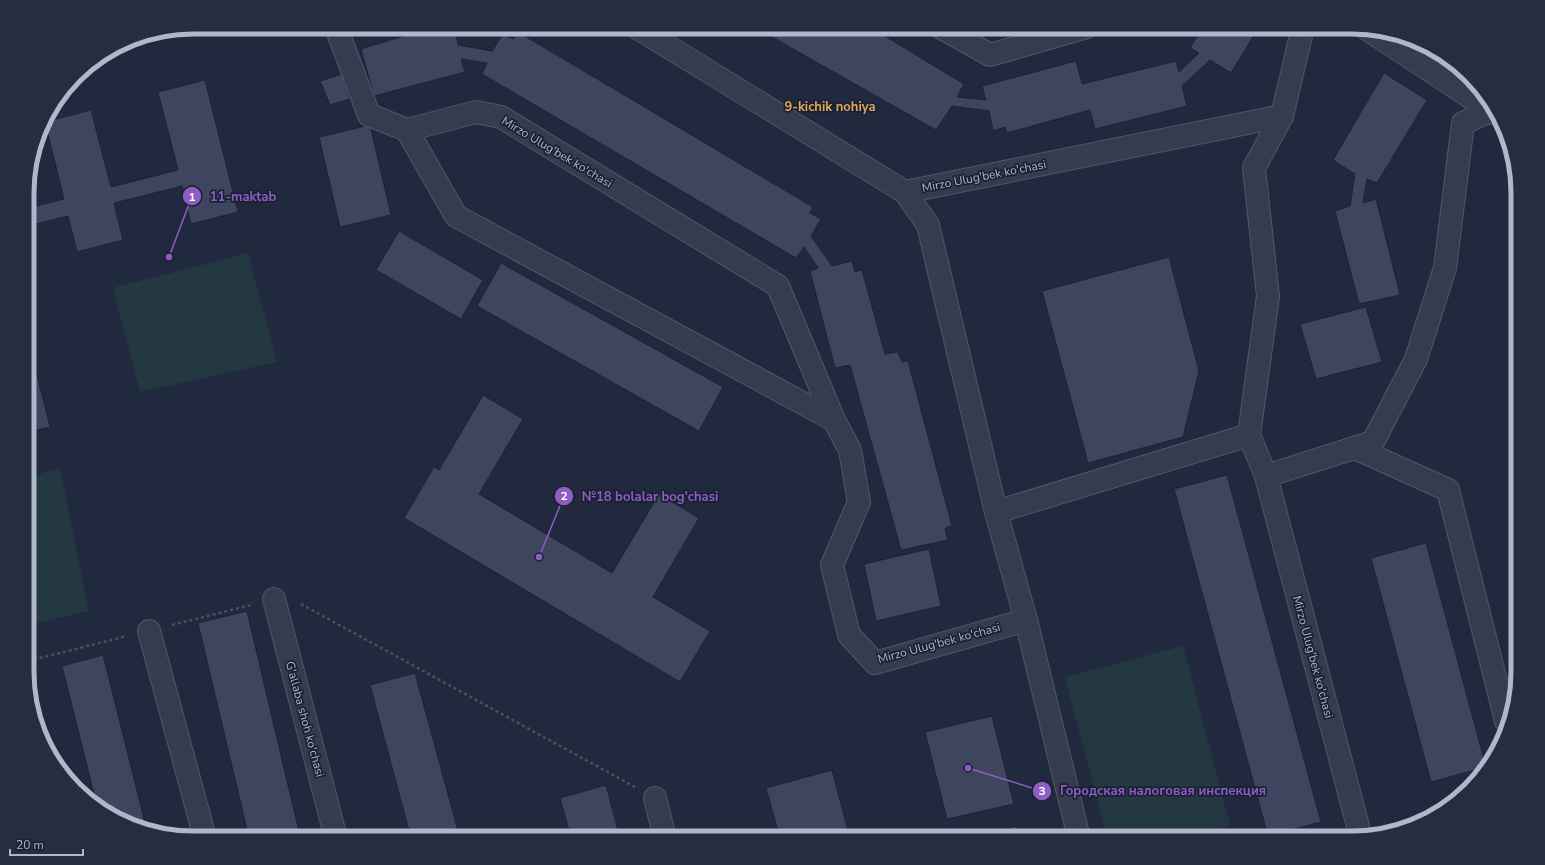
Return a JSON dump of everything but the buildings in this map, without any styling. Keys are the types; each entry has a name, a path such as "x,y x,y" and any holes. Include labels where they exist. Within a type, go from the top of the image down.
{"street":[{"path":"339,34 368,115 407,130 456,216 834,420"},
{"name":"Mirzo Ulug'bek ko'chasi","path":"647,34 905,192 1282,116"},
{"path":"952,34 990,55 1063,34"},
{"path":"996,512 1250,435 1268,296 1254,168 1282,116 1301,34"},
{"path":"1379,36 1484,106"},
{"name":"Mirzo Ulug'bek ko'chasi","path":"407,130 476,112 501,117 778,286 834,420 850,450 859,502 832,565 849,635 875,663 1026,620"},
{"path":"1266,476 1374,442 1416,359 1445,268 1463,123 1490,114"},
{"path":"905,192 928,224 996,512 1026,620 1077,831"},
{"name":"Mirzo Ulug'bek ko'chasi","path":"1250,435 1266,476 1359,831"},
{"path":"1355,448 1448,490 1505,717"},
{"name":"G'allaba shoh ko'chasi","path":"274,599 334,831"},
{"path":"149,631 203,831"},
{"path":"654,798 663,831"}],"path":[{"path":"34,660 286,596 654,798"}],"shaded area":[{"path":"248,253 277,362 140,392 113,288"},
{"path":"60,468 89,611 34,624 34,475"},
{"path":"1183,646 1230,825 1208,831 1105,831 1065,677"}],"place":[{"name":"11-maktab","path":"169,257"},
{"name":"№18 bolalar bog'chasi","path":"539,557"},
{"name":"Городская налоговая инспекция","path":"968,768"}],"district":[{"name":"9-kichik nohiya","path":"830,107"}]}
